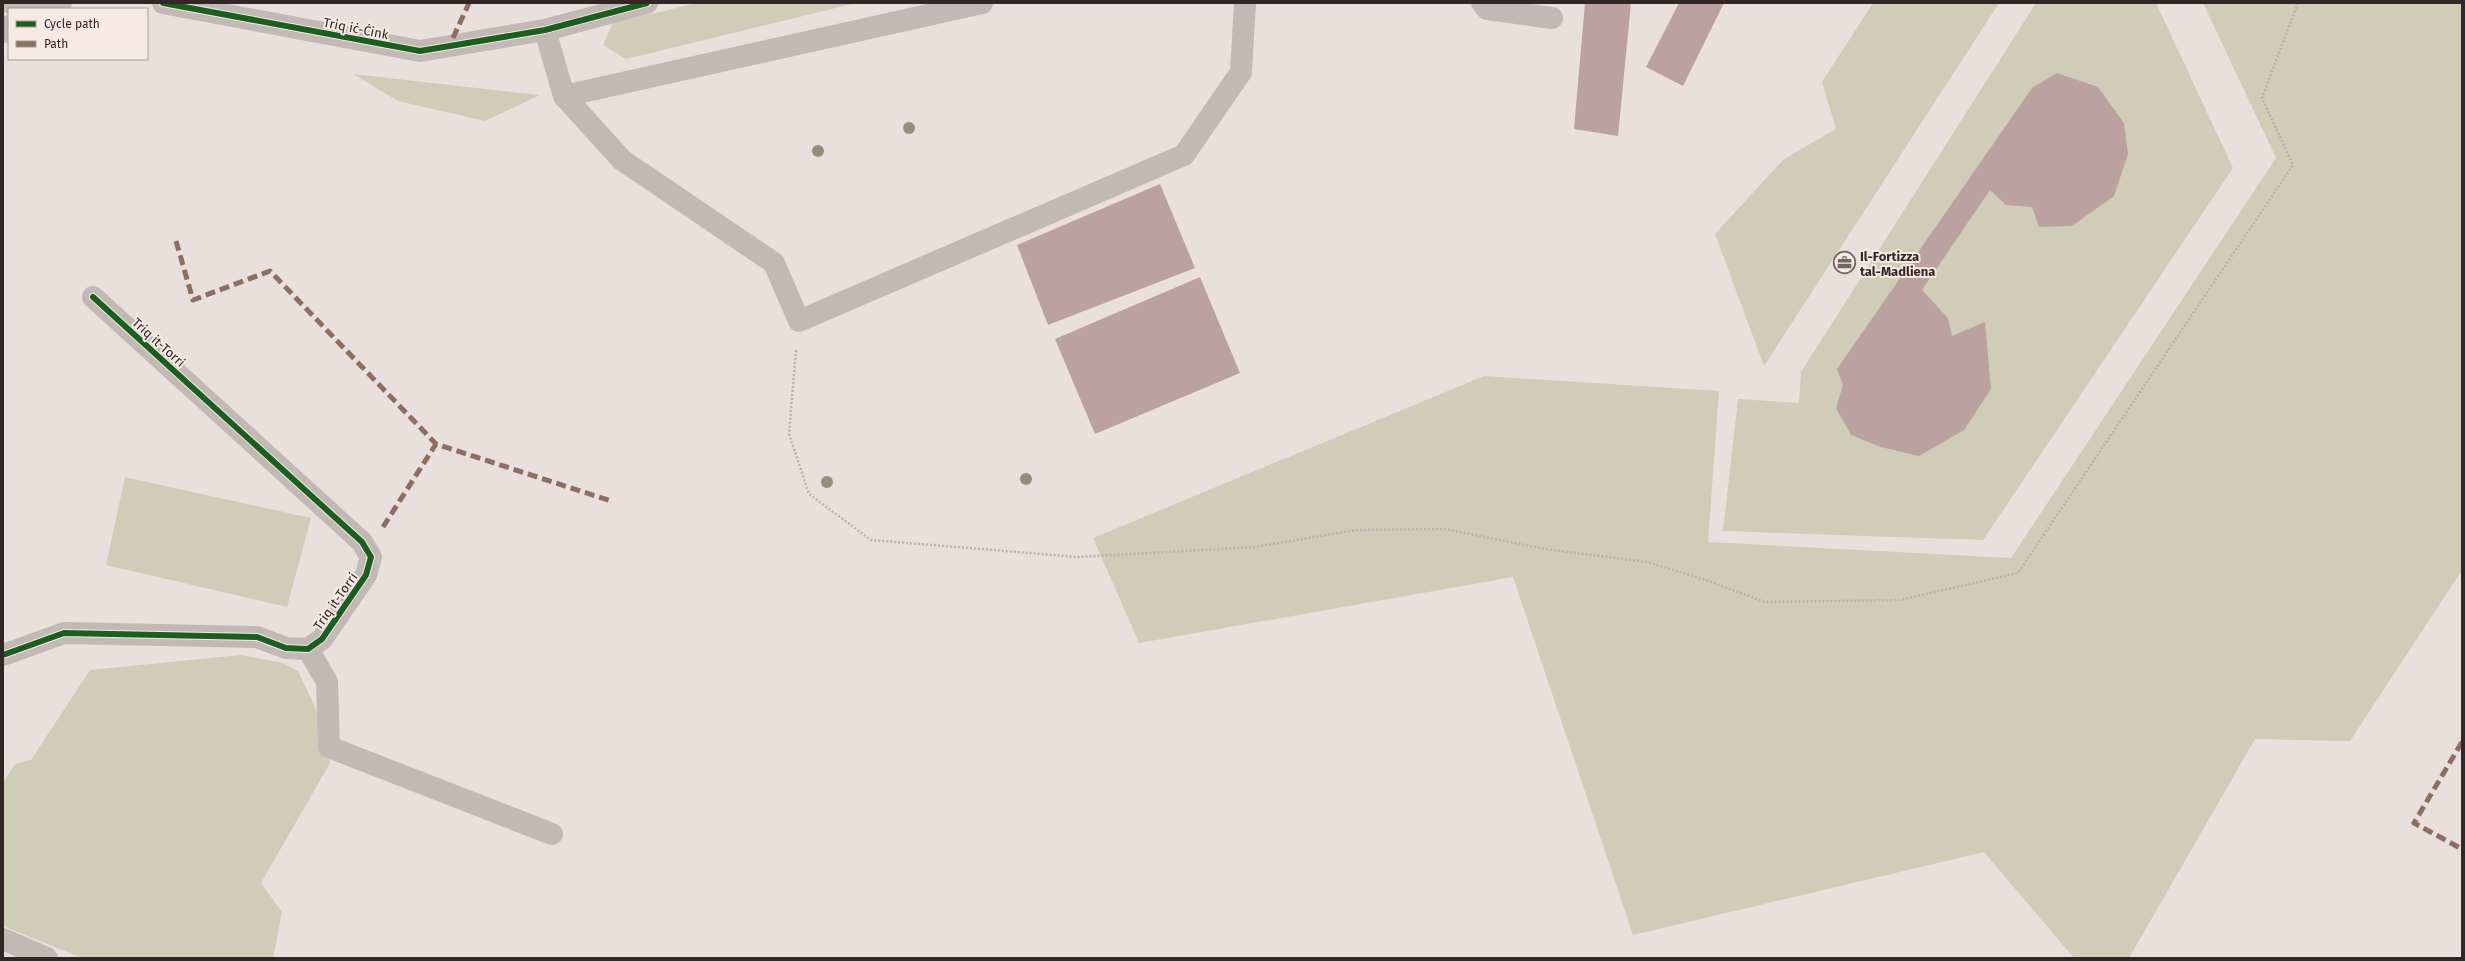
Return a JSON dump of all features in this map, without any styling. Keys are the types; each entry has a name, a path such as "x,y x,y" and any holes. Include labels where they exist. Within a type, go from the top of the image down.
{"street":[{"path":"41,8 61,3"},
{"name":"Triq iċ-Ċink","path":"163,3 420,51 545,30 647,3"},
{"path":"564,96 982,3"},
{"path":"545,30 564,96 622,160 774,263 799,321 1184,155 1241,72 1245,3"},
{"path":"1485,6 1552,18"},
{"name":"Triq it-Torri","path":"93,297 362,542 371,557 366,575 322,639 308,649"},
{"path":"3,655 64,633 257,637 286,648 308,649 327,682 329,747 552,834"},
{"path":"3,939 47,958"}],"path":[{"path":"799,321 789,434 809,494 870,540 1078,557 1255,548 1356,530 1445,529 1545,549 1647,562 1703,579 1765,602 1900,600 2018,573 2293,165 2262,98 2298,3"}],"shaded area":[{"path":"697,3 856,3 626,59 603,45 613,23"},
{"path":"1873,3 1999,3 1764,366 1715,234 1784,159 1836,129 1822,82"},
{"path":"2036,3 2156,3 2233,168 1983,540 1723,531 1738,399 1799,403 1801,372"},
{"path":"2203,3 2462,3 2462,570 2350,741 2255,739 2129,958 2074,958 1984,852 1633,935 1513,577 1139,643 1093,538 1484,376 1719,391 1708,542 2011,558 2276,158"},
{"path":"353,74 540,95 485,121 398,101"},
{"path":"125,477 311,518 287,607 106,565"},
{"path":"241,655 283,663 298,671 316,709 330,763 261,883 282,912 273,958 82,958 3,926 3,783 15,764 31,760 90,670"}],"building":[{"path":"1585,3 1631,3 1618,136 1574,129"},
{"path":"1679,3 1724,3 1683,86 1646,67"},
{"path":"2057,73 2098,87 2124,123 2128,154 2114,196 2072,226 2039,227 2032,207 2006,205 1990,190 1922,290 1948,318 1952,336 1985,322 1991,389 1964,430 1919,456 1881,447 1851,435 1836,408 1843,385 1837,369 2032,88"},
{"path":"1160,184 1195,268 1048,325 1017,245"},
{"path":"1200,277 1240,373 1095,434 1055,339"}],"marked path":[{"path":"453,38 469,3"},
{"path":"176,241 193,300 270,271 436,444 611,501"},
{"path":"383,527 436,444"},
{"path":"2462,742 2414,823 2462,849"}],"cycle path":[{"path":"163,3 420,51 545,30 647,3"},
{"path":"3,655 64,633 257,637 286,648 308,649 322,639 366,575 371,557 362,542 93,297"}],"place":[{"name":"Il-Fortizza tal-Madliena","path":"1845,263"}]}
